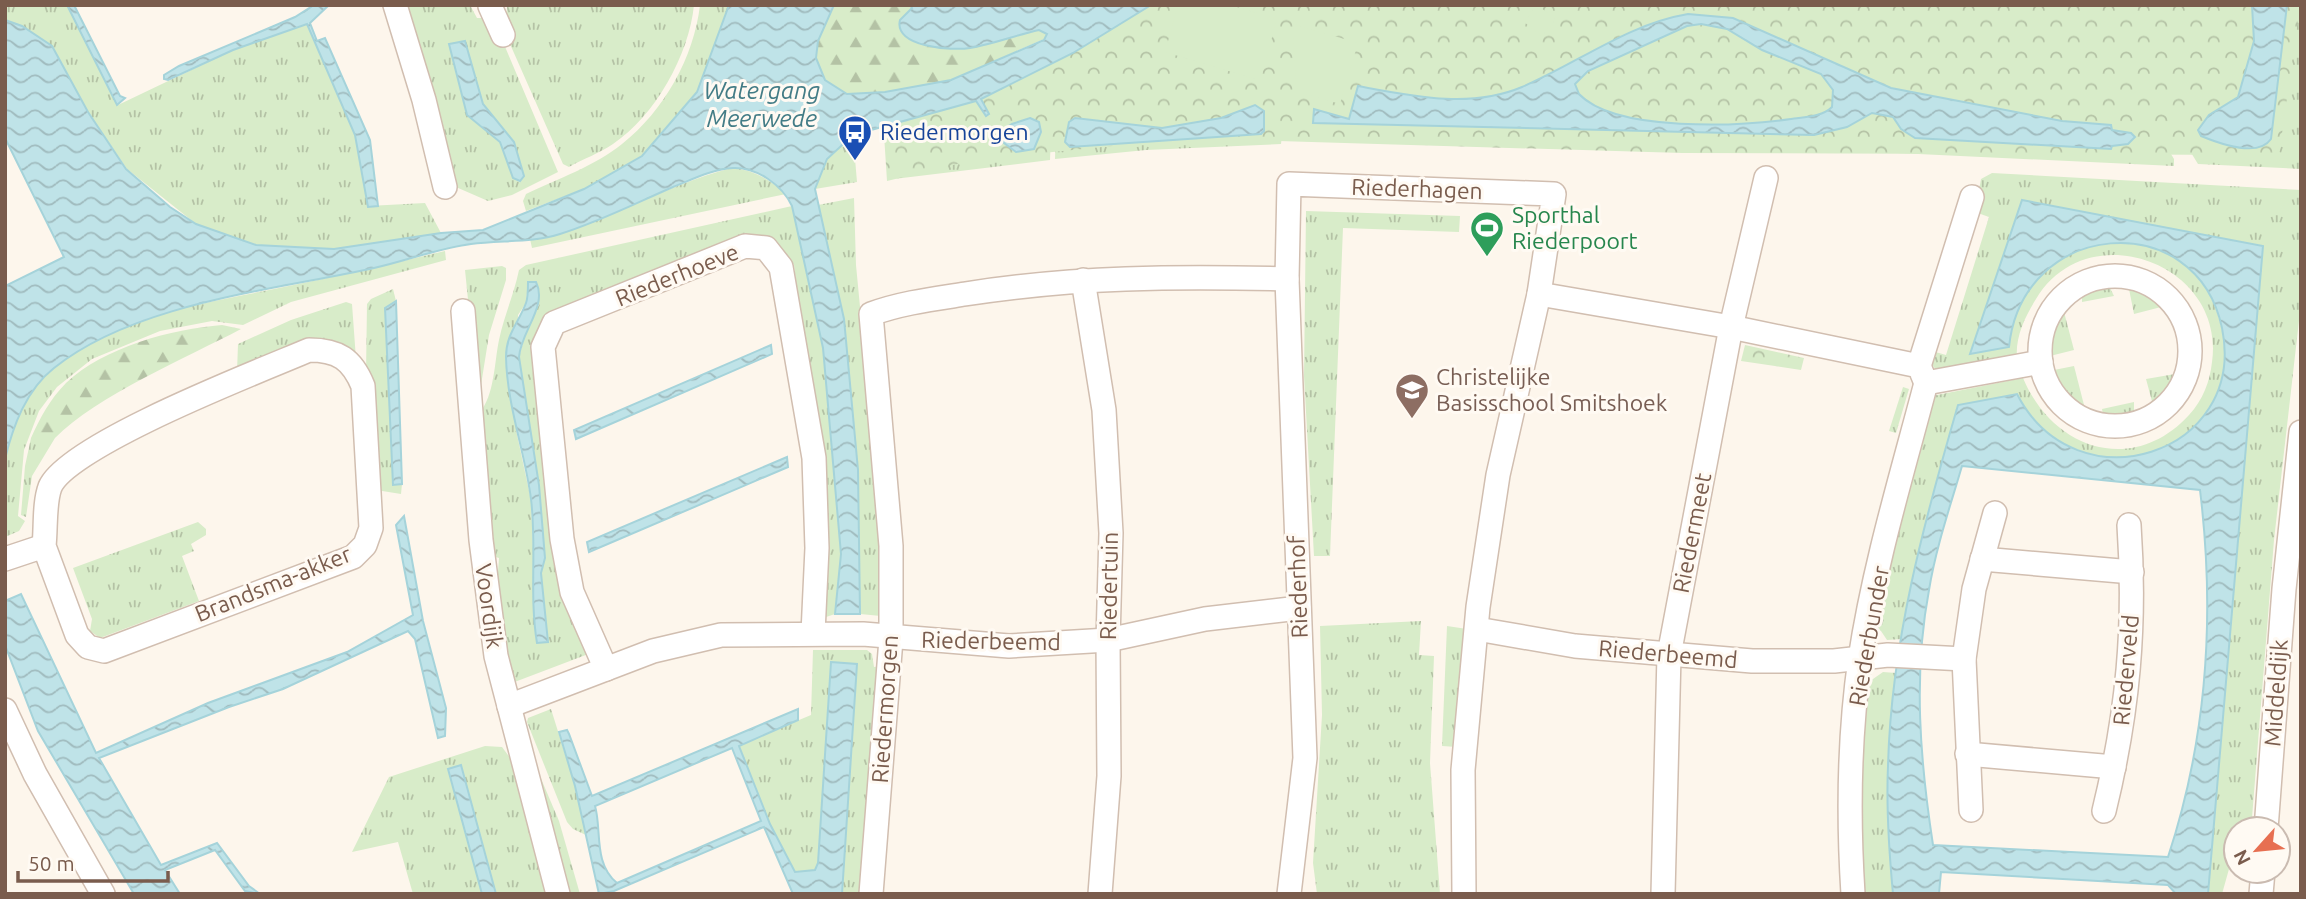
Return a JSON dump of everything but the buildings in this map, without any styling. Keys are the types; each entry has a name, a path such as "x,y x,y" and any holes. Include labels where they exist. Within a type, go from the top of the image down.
{"street":[{"path":"395,5 424,100 445,187"},
{"path":"486,7 503,35"},
{"name":"Riedermeet","path":"1663,894 1669,655 1731,327 1766,178"},
{"name":"Riederhagen","path":"1287,279 1289,184 1554,194 1539,294"},
{"name":"Riederbunder","path":"1853,894 1850,813 1860,658 1923,375 1972,197"},
{"name":"Riederhoeve","path":"606,669 572,592 562,539 543,347 554,323 745,246 766,248 781,267 804,388 814,458 817,548 813,633"},
{"path":"2107,276 2134,278 2158,289 2177,308 2190,346 2187,372 2175,396 2143,420 2117,426 2091,422 2067,408 2051,389 2041,362 2042,335 2052,310 2070,290 2107,276"},
{"path":"1083,280 1197,277 1287,279"},
{"name":"Riederhof","path":"1287,279 1305,758 1289,894"},
{"name":"Riedermorgen","path":"871,894 891,639 888,485 871,314 895,305 992,289 1083,280"},
{"name":"Riedertuin","path":"1083,280 1104,410 1111,533 1108,640 1109,776 1100,894"},
{"path":"1464,894 1463,770 1477,629 1498,475 1539,294 1731,327 1923,375 2041,362"},
{"name":"Voordijk","path":"463,311 481,540 496,656 558,894"},
{"name":"Brandsma-akker","path":"309,350 330,350 346,359 357,371 363,386 371,528 365,545 353,557 104,651 88,646 77,635 44,546 50,488 58,475 104,445 172,410 309,350"},
{"name":"Middeldijk","path":"2267,815 2284,589 2301,432"},
{"path":"1971,810 1964,659 1974,589 1995,513"},
{"name":"Riederveld","path":"2104,811 2130,672 2132,572 2129,525"},
{"path":"5,559 44,546"},
{"path":"1982,559 2132,572"},
{"name":"Riederbeemd","path":"891,639 1009,646 1108,640 1205,619 1299,608"},
{"name":"Riederbeemd","path":"1477,629 1575,646 1669,655 1752,661 1834,661 1860,658"},
{"path":"509,706 653,651 721,635 813,633 891,639"},
{"path":"1860,658 1888,655 1964,659"},
{"path":"5,710 35,774 103,894"},
{"path":"1967,754 2114,767"}],"green space":[{"path":"5,5 67,5 118,105 233,50 307,24 355,135 368,206 425,203 441,233 334,249 256,245 196,224 127,169 88,112 22,26 5,20"},
{"path":"405,5 470,5 477,18 485,18 495,23 558,172 512,195 488,201 449,184","holes":["465,41 483,104 501,126 507,160 500,142 467,115 449,45"]},
{"path":"694,5 691,24 677,64 643,118 613,144 569,167 563,164 506,35 507,7"},
{"path":"700,5 729,5 697,92 642,156 584,189 526,211 523,201 526,194 588,166 611,152 651,116 684,63 697,25"},
{"path":"834,5 910,5 966,49 1039,30 1047,34 1044,39 951,80 885,92 847,94 825,80 816,58 818,41"},
{"path":"1151,5 2300,5 2279,155 1682,153 1243,140 1122,145 974,160 887,181 883,119 1073,53"},
{"path":"1178,5 1230,5 1277,19 1261,78 1255,79 1165,52"},
{"path":"1537,5 1556,19 1542,36 1524,22"},
{"path":"2287,5 2301,5 2301,169 2198,164 2164,109"},
{"path":"1293,24 1358,43 1340,104 1296,91"},
{"path":"2151,121 2174,159 2174,166 1876,152"},
{"path":"1283,125 1281,144 1146,150 1055,159 1056,128"},
{"path":"1051,133 1050,160 894,179"},
{"path":"853,135 857,182 815,189 827,159"},
{"path":"732,168 761,176 786,194 532,248 530,239 581,226 706,175"},
{"path":"1992,173 2301,190 2301,303 2274,540 2252,815 2222,815 2222,885 2225,885 2222,894 2208,894 2263,246 2022,201 2008,347 2021,304 2045,272 2076,252 2112,243 2148,247 2181,262 2207,290 2222,331 2222,375 2208,410 2183,436 2150,452 2114,457 2077,450 2044,429 2017,394 1958,405 1924,530 1902,639 1887,640 1881,631 1874,630 1885,572 1932,396 2023,378 2036,403 2054,423 2074,437 2096,446 2120,449 2144,445 2167,434 2194,409 2210,376 2211,327 2198,298 2176,276 2148,261 2118,255 2087,259 2059,273 2036,299 2028,313 2019,335 2017,359 1936,370 1931,363 1932,351 1946,355 1989,217 1975,212 1981,179"},
{"path":"854,198 856,265 877,484 881,616 860,614 858,470 818,205"},
{"path":"792,206 823,348 841,554 835,614 826,617 811,404 794,265 776,242 756,235 725,242 595,297 539,333 591,653 512,683 496,598 499,558 489,555 479,414 491,388 501,331 519,270 526,265","holes":["528,283 539,305 529,322 519,357 539,485 545,557 541,572 547,642 537,643 531,500 516,430 518,315 526,303"]},
{"path":"1306,211 1460,216 1459,232 1343,228 1330,556 1314,556 1304,376"},
{"path":"445,251 446,260 291,302 243,325 212,321 160,331 92,359 57,387 39,411 24,450 18,516 25,521 19,531 5,537 5,467 14,426 40,381 75,351 101,336 159,314"},
{"path":"502,266 506,268 506,280 489,335 481,385 477,388 465,270"},
{"path":"2108,284 2114,296 2082,302 2082,292"},
{"path":"2133,285 2151,293 2165,306 2134,314 2129,289"},
{"path":"393,289 396,301 385,308 393,485 402,484 401,494 376,490 366,373 367,304 371,299"},
{"path":"346,302 352,304 356,359 346,349 237,372 238,344 291,320"},
{"path":"2064,312 2074,350 2046,357 2049,338"},
{"path":"222,325 241,329 118,392 73,422 55,438 31,438 60,389 99,359 161,336"},
{"path":"1745,345 1804,358 1801,370 1741,361"},
{"path":"2074,366 2084,405 2082,407 2060,390 2049,371"},
{"path":"2175,374 2178,379 2171,391 2153,405 2146,379"},
{"path":"1903,387 1909,389 1896,433 1889,431"},
{"path":"2134,402 2134,417 2111,419 2103,414 2102,409"},
{"path":"31,438 55,438 32,476 26,517 21,515 25,466"},
{"path":"198,522 206,529 206,535 191,544 194,551 182,556 199,601 100,638 90,631 92,619 73,568"},
{"path":"1421,621 1419,655 1434,656 1430,763 1440,894 1317,894 1313,863 1322,715 1320,626"},
{"path":"1447,626 1467,629 1457,747 1442,746"},
{"path":"813,650 867,650 872,654 874,667 881,666 860,894 842,894 847,790 815,870 795,872 770,824 739,745 811,715"},
{"path":"1883,672 1896,673 1889,783 1893,894 1860,894 1858,814 1866,678 1873,679"},
{"path":"551,709 575,786 586,835 573,829 567,822 527,722 528,718"},
{"path":"485,746 502,747 511,759 547,894 496,894 460,765 449,769 482,894 413,894 398,842 352,852 389,777"},
{"path":"531,755 559,821 580,894 565,894"}],"water":[{"path":"67,5 74,5 120,96 125,98 117,105"},
{"path":"314,5 329,5 310,23 317,41 325,38 370,140 378,206 368,207 355,135 307,24 233,50 168,80 164,79 164,75 179,66 295,17"},
{"name":"Watergang Meerwede","path":"729,5 834,5 818,41 816,58 825,80 847,94 885,92 951,80 1044,40 1047,34 1039,30 970,48 938,48 914,42 900,29 900,20 912,8 910,5 1151,5 1073,53 981,99 989,114 986,116 976,101 853,135 827,159 815,189 844,319 858,470 860,614 835,614 841,554 823,348 792,206 775,184 760,174 742,168 718,170 702,175 589,224 550,237 447,248 374,268 207,302 124,328 87,346 44,377 22,409 5,459 5,286 64,257 5,138 5,20 22,26 52,46 88,112 126,169 170,207 196,224 256,245 334,249 441,233 483,230 584,189 642,156 697,92"},
{"path":"2252,5 2287,5 2271,139 2257,148 2227,145 2201,136 2198,130 2209,115 2238,97 2254,41"},
{"path":"1688,14 1733,18 1891,88 2062,121 2111,125 2112,130 2131,133 2135,137 2128,144 2112,146 2111,149 1915,138 1901,129 1893,117 1872,113 1847,127 1814,135 1313,123 1314,109 1349,119 1358,86 1441,98 1482,98 1502,94 1543,77 1624,35 1666,19","holes":["1701,24 1727,29 1762,50 1821,74 1833,90 1832,107 1813,116 1769,122 1680,124 1621,115 1597,107 1579,94 1575,84 1588,71 1687,26"]},
{"path":"465,41 483,104 514,142 524,176 520,181 513,178 500,142 467,115 449,44"},
{"path":"1255,105 1264,111 1264,131 1261,134 1070,147 1065,142 1069,122 1075,118 1162,128 1221,118"},
{"path":"1030,118 1039,122 1041,132 1034,149 1016,152 996,137 995,135 1012,124"},
{"path":"2022,200 2263,246 2208,894 2176,894 2168,885 1941,872 1939,894 1893,894 1887,782 1895,674 1911,583 1958,405 2017,394 2044,429 2078,450 2115,457 2151,452 2184,435 2209,408 2223,372 2222,328 2206,288 2180,261 2147,246 2111,243 2075,252 2044,273 2021,304 2009,347 1970,354","holes":["1962,466 2200,490 2207,583 2204,675 2192,767 2168,857 1933,845 1920,718 1921,654 1932,574"]},
{"path":"528,282 536,282 539,300 519,357 539,485 545,558 541,573 548,642 537,643 531,499 509,393 506,357 510,335 527,301"},
{"path":"396,301 402,484 393,485 385,308"},
{"path":"771,345 772,354 576,439 574,430"},
{"path":"787,457 788,467 589,552 587,542"},
{"path":"404,516 423,621 446,708 445,736 438,738 415,639 408,631 283,689 229,707 99,758 161,865 217,843 249,886 260,894 245,891 215,850 165,870 180,894 134,894 38,731 5,645 5,601 21,594 96,753 208,703 347,652 413,615 396,525"},
{"path":"831,662 857,664 842,894 793,894 764,827 614,891 599,894 575,786 559,732 567,730 592,796 798,709 798,720 739,746 770,824 795,872 815,870 818,863","holes":["732,748 761,821 617,883 609,875 601,856 595,806"]},
{"path":"461,765 496,894 482,894 448,769"}],"place":[{"name":"Riedermorgen","path":"855,162"},
{"name":"Sporthal Riederpoort","path":"1487,258"},
{"name":"Christelijke Basisschool Smitshoek","path":"1412,420"}]}
